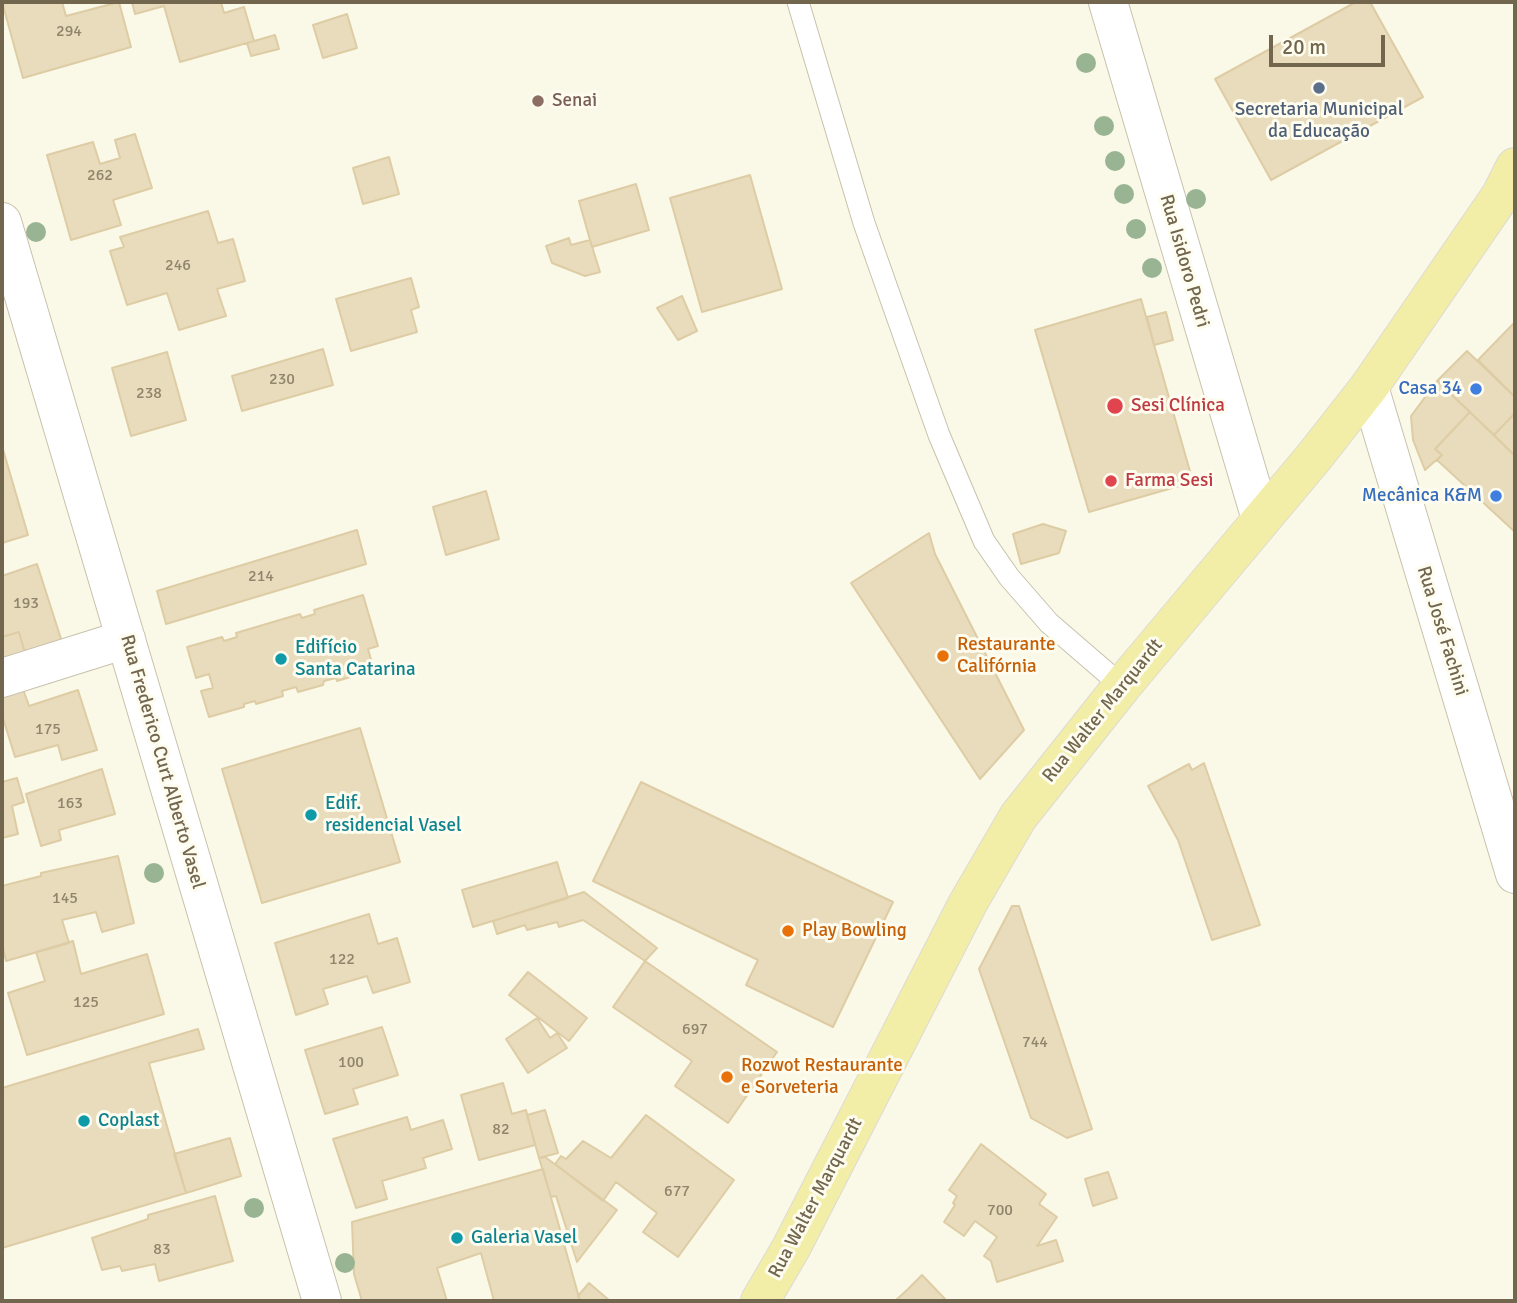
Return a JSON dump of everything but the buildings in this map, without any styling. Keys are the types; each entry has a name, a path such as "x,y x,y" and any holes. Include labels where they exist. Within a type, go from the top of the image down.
{"main road":[{"name":"Rua Walter Marquardt","path":"760,1301 791,1248 968,904 1012,828 1122,686 1369,387 1501,195 1515,167"}],"street":[{"name":"Rua Isidoro Pedri","path":"1108,2 1261,519"},
{"name":"Rua Frederico Curt Alberto Vasel","path":"2,222 321,1301"},
{"name":"Rua José Fachini","path":"1369,387 1515,874"},
{"path":"2,678 126,639"}],"lane":[{"path":"798,2 868,235 939,435 984,541 1009,577 1049,623 1122,686"}],"place":[{"name":"Secretaria Municipal da Educação","path":"1319,88"},
{"name":"Senai","path":"538,101"},
{"name":"Casa 34","path":"1476,389"},
{"name":"Sesi Clínica","path":"1115,406"},
{"name":"Farma Sesi","path":"1111,481"},
{"name":"Mecânica K&M","path":"1496,496"},
{"name":"Restaurante Califórnia","path":"943,656"},
{"name":"Edifício Santa Catarina","path":"281,659"},
{"name":"Edif. residencial Vasel","path":"311,815"},
{"name":"Play Bowling","path":"788,931"},
{"name":"Rozwot Restaurante e Sorveteria","path":"727,1077"},
{"name":"Coplast","path":"84,1121"},
{"name":"Galeria Vasel","path":"457,1238"}]}
